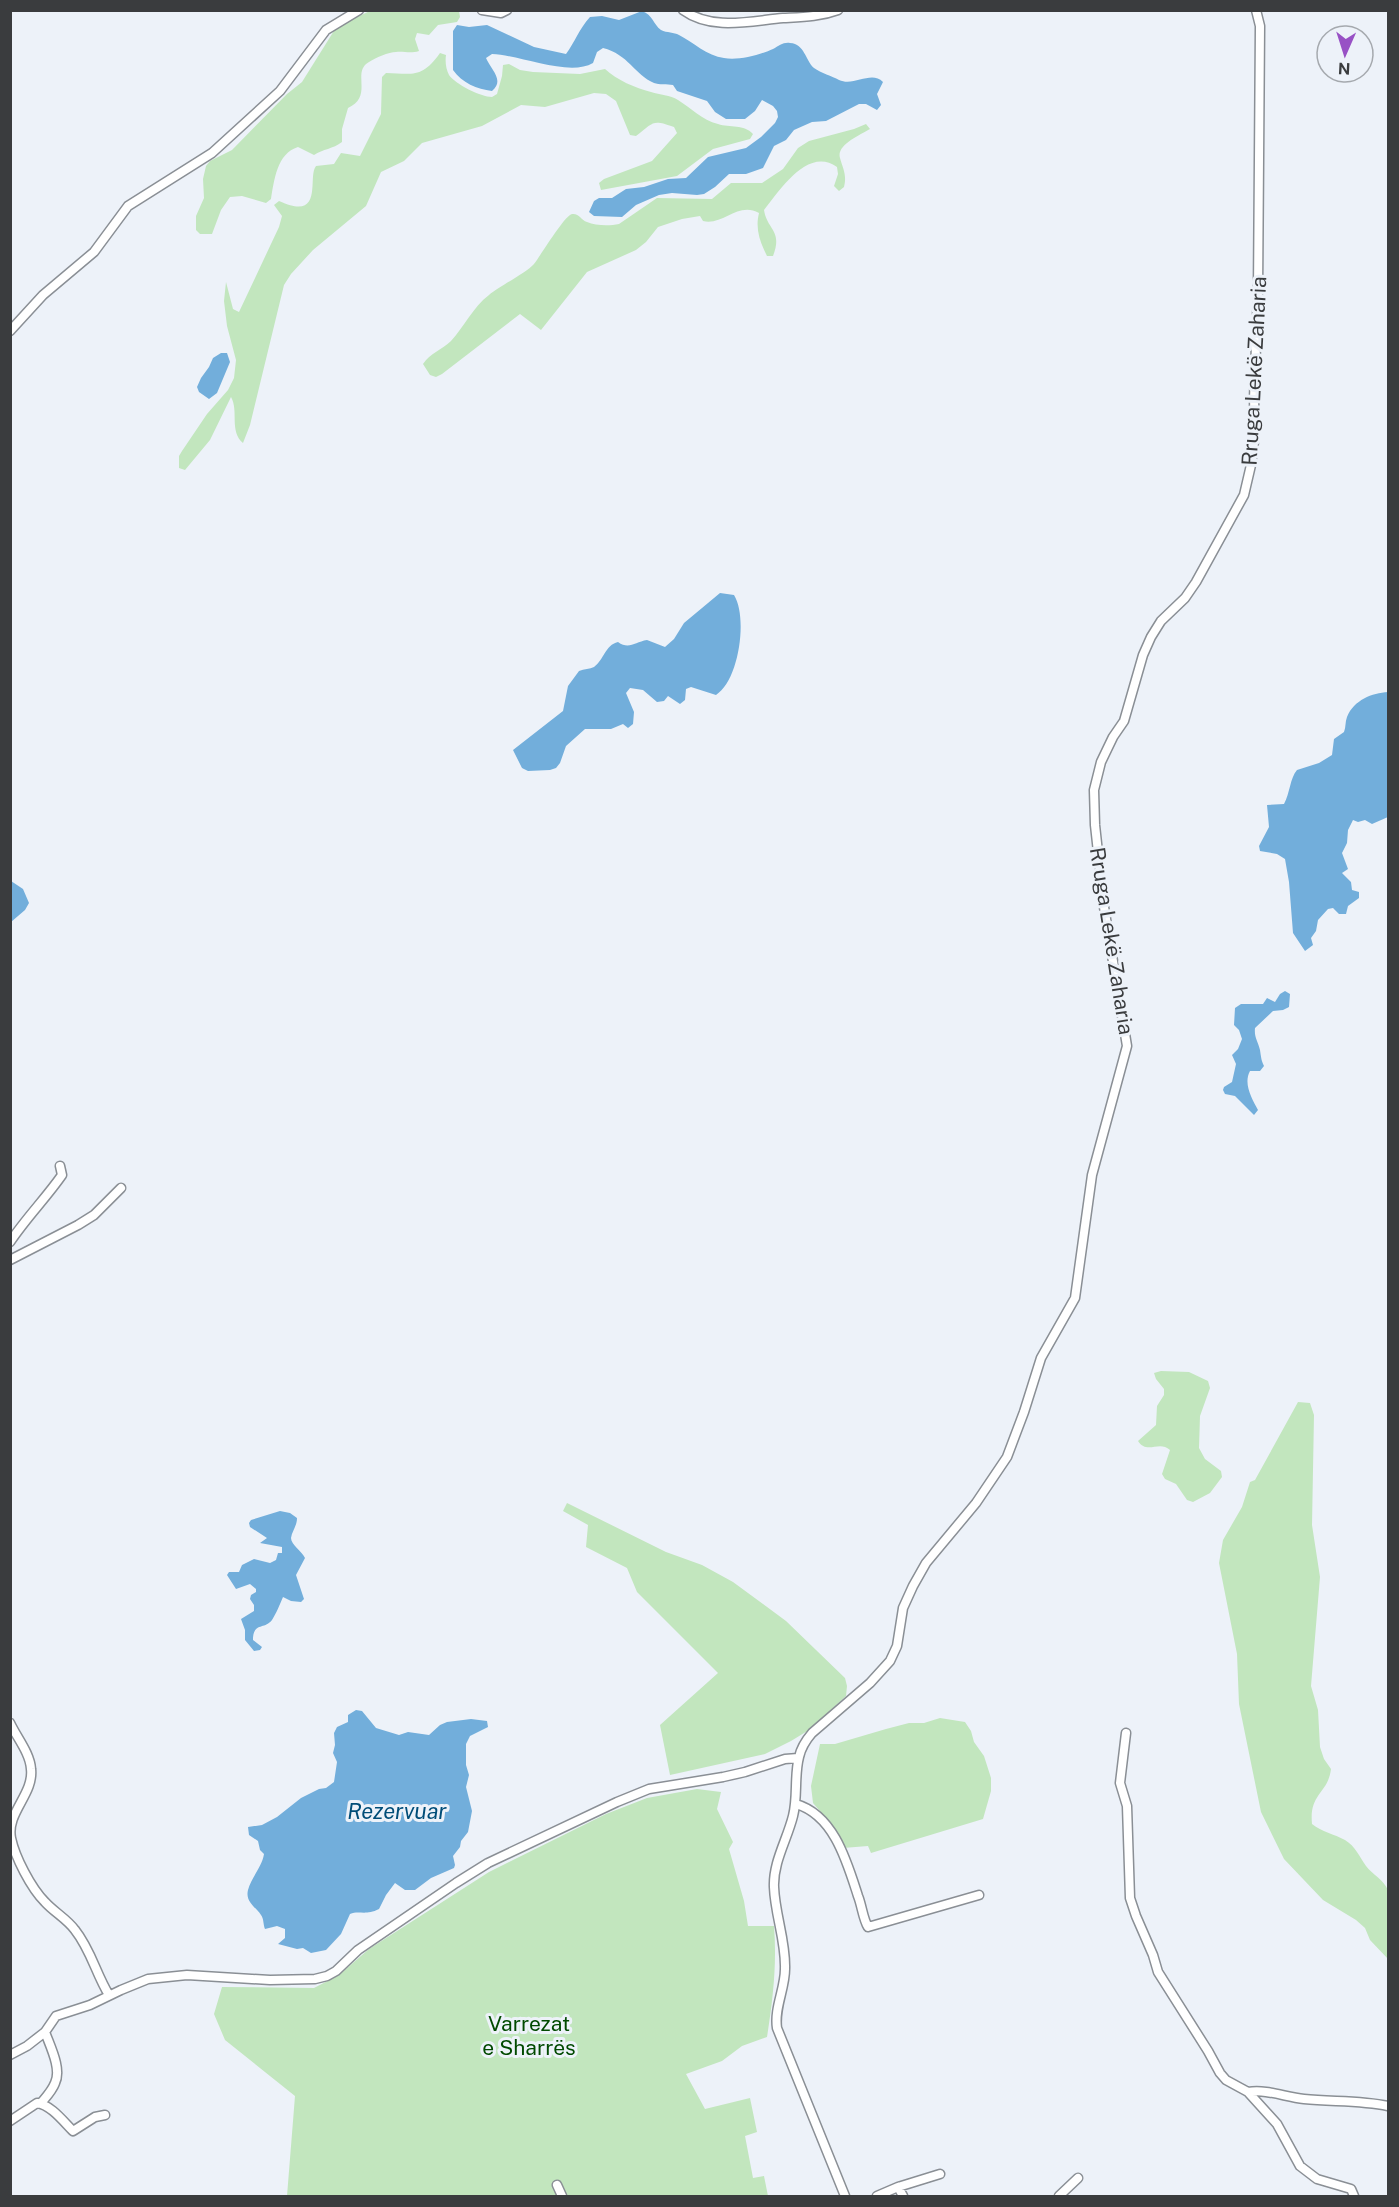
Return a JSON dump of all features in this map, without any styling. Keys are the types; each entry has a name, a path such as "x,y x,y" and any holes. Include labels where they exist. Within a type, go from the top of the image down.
{"street":[{"path":"10,331 43,295 93,252 128,206 212,153 280,91 326,30 359,10"},
{"path":"482,10 501,13 507,10"},
{"path":"683,10 690,15 712,22 731,23 822,16 838,10"},
{"name":"Rruga Lekë Zaharia","path":"845,2196 776,2023 785,1963 775,1906 776,1866 796,1804 798,1758 804,1742 870,1683 890,1661 897,1646 903,1608 913,1586 926,1563 976,1503 1007,1456 1041,1358 1076,1298 1092,1175 1127,1046 1104,907 1095,825 1094,790 1101,762 1124,721 1143,655 1151,637 1161,621 1185,598 1213,552 1244,495 1251,465 1255,433 1260,150 1260,26 1256,10"},
{"path":"10,1242 20,1227 47,1197 62,1174 60,1166"},
{"path":"10,1260 78,1226 99,1210 121,1188"},
{"path":"10,1723 32,1769 29,1787 14,1817 11,1828 12,1839 34,1889 76,1931 92,1958 109,1995"},
{"path":"1126,1733 1120,1783 1127,1806 1130,1898 1154,1955 1158,1972 1220,2073 1226,2080 1248,2092 1277,2124 1300,2166 1317,2179 1351,2189 1354,2196"},
{"path":"10,2055 27,2046 45,2032 56,2016 90,2005 148,1979 196,1975 270,1980 315,1979 327,1976 336,1971 358,1950 488,1863 617,1802 649,1790 723,1778 784,1759 798,1758"},
{"path":"796,1804 814,1812 832,1831 849,1870 868,1927 979,1895"},
{"path":"10,2121 31,2106 41,2103 54,2087 57,2079 45,2032"},
{"path":"1248,2092 1263,2090 1298,2098 1365,2101 1389,2106"},
{"path":"41,2103 73,2131 95,2116 105,2115"},
{"path":"877,2196 940,2174"},
{"path":"1059,2196 1078,2178"},
{"path":"557,2185 562,2196"},
{"path":"898,2187 903,2196"}],"green space":[{"path":"370,11 459,11 460,17 457,22 438,25 429,35 417,33 415,39 419,51 390,53 364,66 360,97 348,108 342,129 342,142 314,155 298,147 291,150 285,155 278,168 271,199 266,203 242,196 230,197 221,210 212,234 200,234 196,230 196,216 204,198 203,179 206,166 210,161 232,150 287,94 302,82 337,26"},
{"path":"440,53 446,55 446,68 452,79 481,95 492,97 497,94 503,65 509,64 520,70 533,72 580,74 605,69 633,86 675,98 712,122 741,127 753,134 750,139 713,149 677,176 601,190 599,183 604,179 652,161 677,133 674,127 654,123 636,136 630,135 616,101 606,94 594,93 545,107 521,105 482,126 422,143 404,161 381,172 366,206 313,250 284,285 250,425 243,443 236,433 231,397 210,440 185,470 179,468 179,456 182,451 207,414 228,390 234,378 236,360 227,326 224,301 226,282 233,309 239,312 279,227 282,216 274,205 279,201 293,206 303,206 309,202 311,196 316,166 334,164 341,153 360,156 381,114 382,77 386,73 411,74 422,71"},
{"path":"866,124 870,129 845,145 840,153 845,175 844,187 839,191 834,186 838,174 837,167 826,162 816,162 805,166 786,182 764,210 775,235 776,247 773,256 767,256 760,240 759,213 744,210 710,222 703,221 700,216 682,219 658,227 636,250 587,272 541,330 520,314 442,374 436,377 430,375 423,364 451,341 483,300 534,264 559,228 572,214 591,223 611,225 619,224 657,198 712,199 731,183 762,183 783,169 798,148 809,141"},
{"path":"1189,1372 1208,1381 1210,1388 1200,1416 1199,1448 1205,1459 1221,1471 1222,1477 1210,1493 1193,1502 1187,1500 1176,1484 1165,1479 1162,1474 1170,1450 1162,1446 1145,1447 1138,1441 1156,1425 1157,1406 1164,1395 1164,1389 1154,1373"},
{"path":"1298,1402 1310,1403 1314,1415 1312,1525 1320,1577 1311,1686 1318,1710 1320,1747 1331,1769 1326,1784 1313,1806 1312,1824 1349,1843 1366,1866 1386,1886 1388,1890 1388,1959 1370,1940 1365,1928 1323,1900 1284,1859 1261,1812 1239,1704 1237,1654 1219,1563 1223,1540 1242,1507 1250,1482 1255,1480"},
{"path":"567,1503 666,1552 702,1565 733,1582 786,1621 845,1678 846,1696 809,1730 765,1754 670,1775 660,1725 718,1673 637,1592 627,1568 586,1547 588,1525 563,1511"},
{"path":"940,1718 965,1722 974,1742 984,1756 991,1778 991,1791 983,1819 871,1853 868,1846 843,1848 831,1824 813,1803 811,1786 820,1744 835,1744 909,1723 924,1723"},
{"name":"Varrezat e Sharrës","path":"697,1789 721,1792 717,1809 733,1842 729,1849 744,1901 748,1926 774,1926 775,1968 767,2037 742,2046 722,2061 686,2074 705,2109 750,2098 757,2132 745,2136 753,2178 764,2176 768,2196 566,2196 564,2192 558,2196 287,2196 295,2096 225,2040 214,2014 222,1987 314,1988 339,1975 369,1949 489,1872 606,1814 647,1798"}],"water":[{"path":"642,11 661,30 677,34 718,57 742,58 762,53 781,44 795,44 802,49 814,68 839,80 851,82 873,78 883,82 877,94 881,105 877,110 866,104 859,104 826,121 812,122 794,130 786,140 774,146 763,168 746,174 729,174 704,194 659,195 636,205 622,217 594,216 589,212 594,201 599,198 612,198 626,189 644,187 668,179 686,178 708,157 746,148 775,123 778,117 777,111 762,100 755,111 745,119 726,119 715,112 707,101 677,91 673,85 654,83 619,55 603,48 597,52 593,63 571,68 492,54 486,58 496,75 496,87 492,91 481,89 465,82 453,70 453,31 457,25 469,27 487,25 534,47 566,54 590,17 602,16 619,20"},
{"path":"221,353 227,353 230,362 217,393 209,399 199,392 197,387 213,358"},
{"path":"720,593 734,595 738,605 741,633 735,663 724,688 716,695 691,687 686,689 685,700 680,704 668,696 664,701 657,702 643,690 630,688 626,693 634,712 633,724 628,728 623,724 611,729 585,729 566,746 556,768 528,771 522,768 513,750 563,711 568,686 579,671 594,667 607,649 618,642 629,645 647,640 665,647 674,639 684,623"},
{"path":"1388,692 1388,817 1372,824 1365,820 1358,822 1353,820 1342,853 1348,869 1342,873 1351,882 1352,890 1359,892 1359,898 1348,906 1346,914 1339,914 1333,908 1328,909 1318,920 1316,931 1311,938 1313,945 1305,951 1293,933 1285,859 1277,854 1260,851 1259,846 1269,827 1267,805 1284,804 1297,770 1319,763 1332,755 1334,739 1344,732 1347,717 1354,706 1370,696"},
{"path":"11,881 23,889 29,903 25,910 11,922"},
{"path":"1285,991 1290,994 1289,1007 1273,1011 1255,1028 1264,1066 1260,1071 1250,1071 1248,1076 1249,1091 1258,1110 1254,1115 1235,1096 1225,1094 1223,1090 1232,1082 1236,1064 1232,1055 1238,1049 1242,1039 1239,1030 1234,1025 1235,1008 1241,1004 1263,1004 1267,998 1275,1002"},
{"path":"280,1511 290,1513 297,1518 291,1538 305,1558 296,1575 304,1599 301,1602 283,1597 272,1620 257,1628 253,1634 253,1640 262,1647 254,1651 245,1640 245,1630 241,1619 254,1611 254,1605 250,1599 256,1589 250,1584 236,1589 227,1575 229,1572 239,1572 242,1565 254,1559 270,1563 276,1560 278,1553 282,1553 282,1547 260,1543 267,1538 250,1527 249,1523 251,1520"},
{"name":"Rezervuar","path":"356,1710 362,1711 376,1728 399,1735 408,1732 429,1735 447,1722 471,1719 487,1721 488,1727 470,1736 466,1744 466,1765 469,1775 466,1787 472,1811 468,1832 453,1856 454,1868 431,1878 415,1890 405,1890 395,1883 379,1909 350,1914 341,1934 326,1950 311,1953 303,1948 297,1949 278,1944 285,1938 285,1929 277,1926 265,1929 262,1917 249,1901 248,1890 264,1854 260,1850 258,1841 249,1835 248,1827 262,1825 277,1817 301,1798 326,1788 334,1782 337,1762 333,1753 334,1733 337,1727 348,1722 348,1715"}]}
